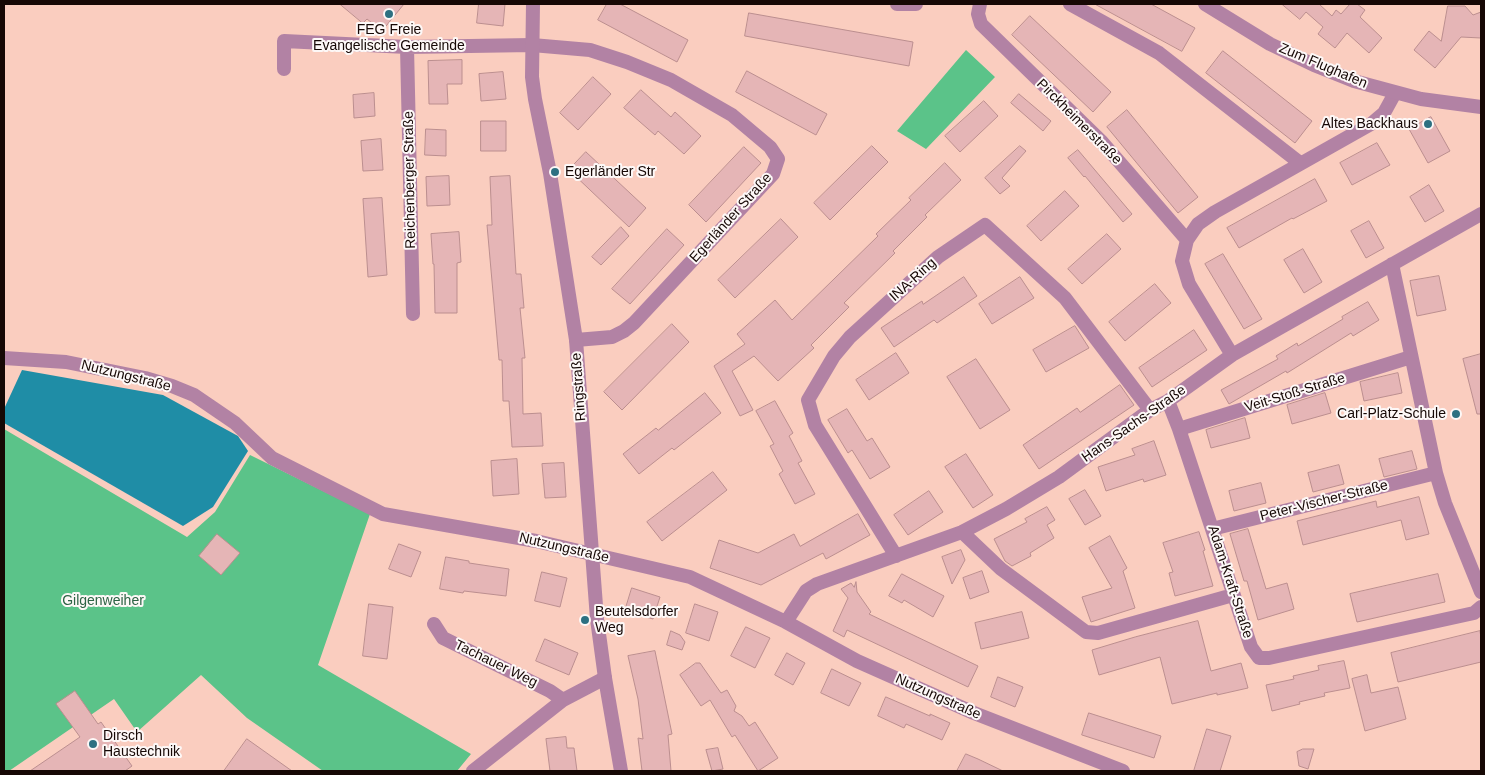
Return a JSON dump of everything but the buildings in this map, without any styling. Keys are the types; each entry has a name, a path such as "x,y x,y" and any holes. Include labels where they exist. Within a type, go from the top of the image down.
{"street":[{"name":"Ringstraße","path":"533,4 532,77 534,100 550,173 576,340 597,619 621,771"},
{"path":"897,4 916,4"},
{"name":"Pirckheimerstraße","path":"980,4 978,14 981,24 1102,142 1187,240"},
{"path":"1070,4 1159,53 1300,163"},
{"name":"Zum Flughafen","path":"1205,4 1270,44 1354,81 1421,99 1481,107"},
{"path":"284,69 284,41 406,47 532,45"},
{"name":"Egerländer Straße","path":"532,45 590,50 627,62 671,80 732,115 770,147 778,159 773,174 634,323 612,337 576,340"},
{"name":"Reichenberger Straße","path":"406,47 413,314"},
{"path":"1232,355 1189,284 1182,261 1187,240 1198,224 1215,212 1371,124 1384,113 1395,92"},
{"name":"Hans-Sachs-Straße","path":"786,622 806,592 817,584 962,532 1006,509 1059,477 1150,410 1168,401 1232,355 1481,214"},
{"name":"INA-Ring","path":"896,556 815,425 808,400 834,356 850,337 938,257 985,225 1065,298 1150,410"},
{"path":"1392,264 1410,357 1436,473 1445,503 1481,592"},
{"name":"Veit-Stoß-Straße","path":"1179,429 1410,357"},
{"name":"Nutzungstraße","path":"4,358 66,362 144,378 194,395 236,423 272,458 383,514 536,541 690,577 786,622 857,662 947,702 1123,771"},
{"name":"Adam-Kraft-Straße","path":"1168,401 1251,647 1259,658 1269,658 1474,612 1481,607"},
{"name":"Peter-Vischer-Straße","path":"1212,529 1436,473"},
{"path":"962,532 1001,569 1086,632 1098,633 1233,595"},
{"name":"Tachauer Weg","path":"434,624 443,638 550,691 563,700"},
{"path":"472,771 563,700 605,678"}],"green space":[{"path":"966,50 995,77 926,149 897,131"},
{"name":"Gilgenweiher","path":"4,429 187,537 215,512 250,455 370,514 318,665 471,754 457,771 323,771 247,718 201,675 137,732 114,699 9,771 4,771"}],"water":[{"path":"22,370 163,395 238,436 248,451 213,507 183,526 4,423 4,409"}],"place":[{"name":"FEG Freie Evangelische Gemeinde","path":"389,14"},
{"name":"Altes Backhaus","path":"1428,124"},
{"name":"Egerländer Str","path":"555,172"},
{"name":"Carl-Platz-Schule","path":"1456,414"},
{"name":"Beutelsdorfer Weg","path":"585,620"},
{"name":"Dirsch Haustechnik","path":"93,744"}]}
